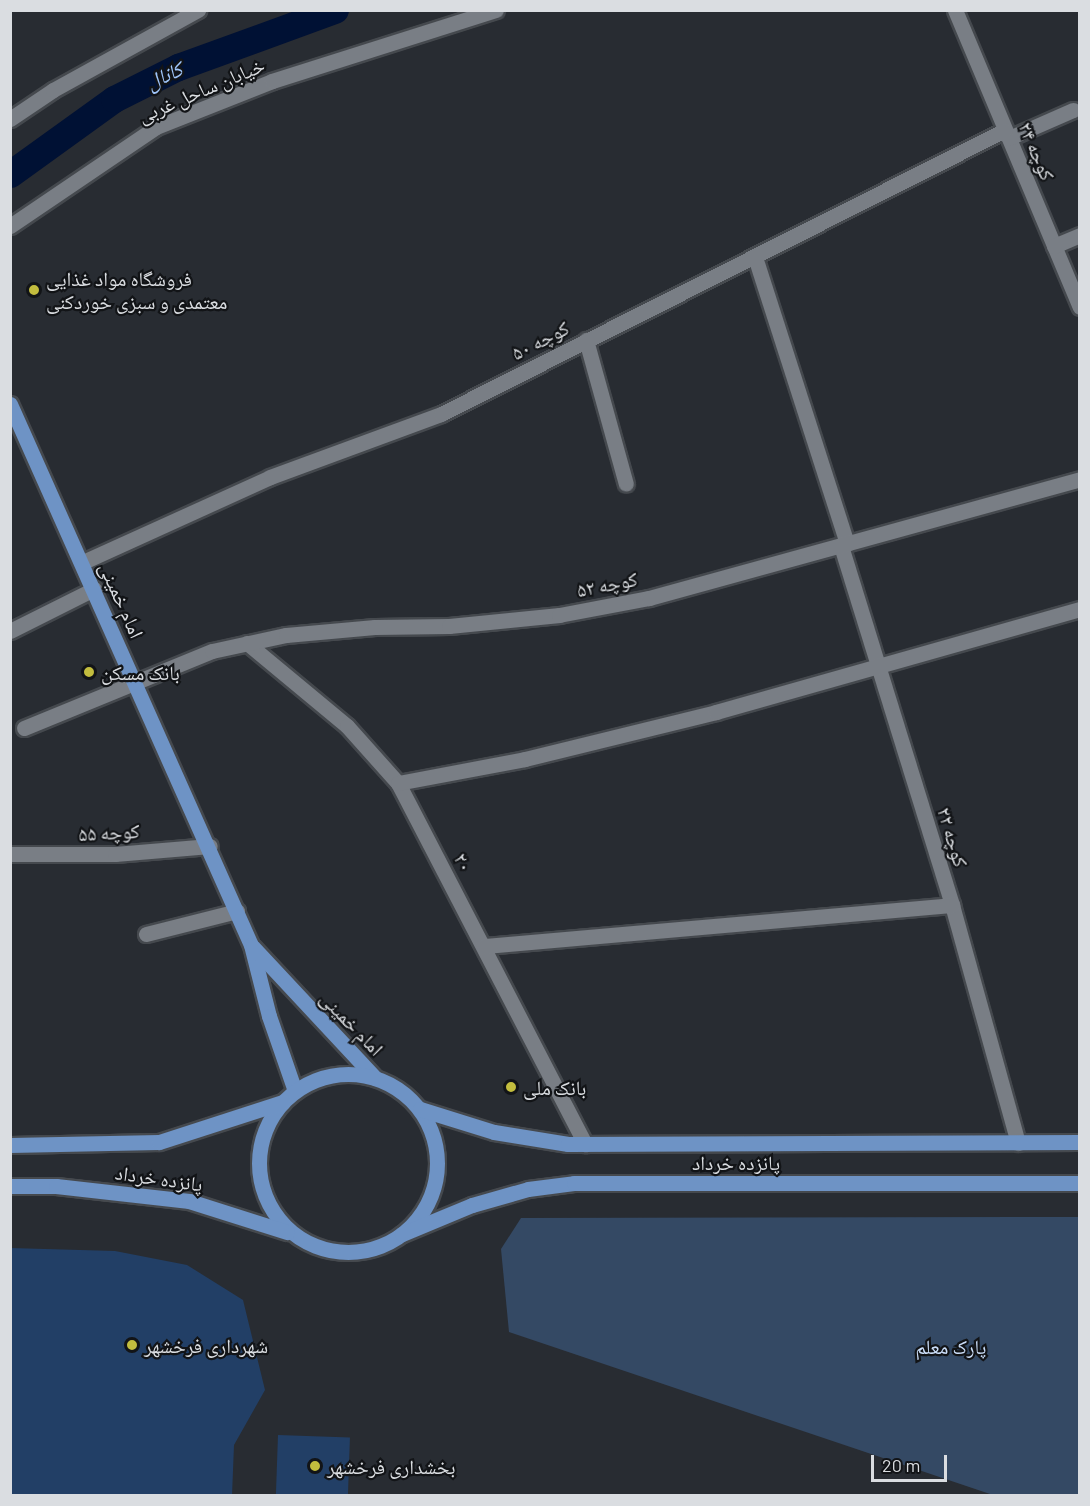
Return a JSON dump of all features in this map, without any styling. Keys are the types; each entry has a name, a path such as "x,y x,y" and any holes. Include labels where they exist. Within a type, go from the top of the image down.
{"main road":[{"name":"امام خمینی","path":"10,404 210,846 251,945 289,1096"},
{"name":"امام خمینی","path":"251,945 375,1078"},
{"path":"347,1074 375,1078 400,1090 420,1109 433,1134 438,1162 434,1189 421,1214 402,1234 377,1247 349,1252 322,1248 297,1236 278,1218 265,1196 259,1172 260,1146 269,1122 289,1096 329,1077 347,1074"},
{"name":"پانزده خرداد","path":"10,1145 159,1142 289,1096"},
{"name":"پانزده خرداد","path":"420,1109 494,1132 585,1144 1080,1142"},
{"name":"پانزده خرداد","path":"402,1234 472,1205 528,1189 574,1183 1080,1183"},
{"name":"پانزده خرداد","path":"10,1186 56,1186 189,1201 259,1220 297,1236"}],"street":[{"path":"10,119 53,90 198,10"},
{"name":"خیابان ساحل غربی","path":"10,226 156,127 272,81 496,10"},
{"name":"کوچه ۲۴","path":"955,10 1080,307"},
{"name":"کوچه ۵۰","path":"83,562 270,477 441,414 586,340 1007,134 1073,110"},
{"path":"1054,246 1080,235"},
{"name":"کوچه ۲۲","path":"754,257 844,545 877,664 952,905 1017,1143"},
{"path":"586,340 626,484"},
{"name":"کوچه ۵۲","path":"24,728 134,680 212,651 320,632 449,626 559,615 649,598 1080,479"},
{"path":"10,631 94,589"},
{"path":"398,783 525,759 716,712 877,664 1080,609"},
{"name":"۲۰","path":"246,644 347,726 398,783 585,1144"},
{"name":"کوچه ۵۵","path":"10,854 115,854 210,846"},
{"path":"484,946 952,905"},
{"path":"146,934 237,911"}],"green space":[{"name":"پارک معلم","path":"1079,1217 1079,1495 993,1495 509,1332 501,1249 521,1218"}],"building":[{"name":"شهرداری فرخشهر","path":"10,1248 115,1251 187,1265 243,1300 265,1390 234,1445 232,1496 10,1496"},
{"name":"بخشداری فرخشهر","path":"278,1435 350,1438 348,1496 276,1496"}],"waterway":[{"name":"کانال","path":"10,174 114,99 178,67 335,10"}],"place":[{"name":"فروشگاه مواد غذایی معتمدی و سبزی خوردکنی","path":"34,290"},
{"name":"بانک مسکن","path":"89,672"},
{"name":"بانک ملی","path":"511,1087"},
{"name":"شهرداری فرخشهر","path":"132,1345"},
{"name":"بخشداری فرخشهر","path":"315,1466"}]}
